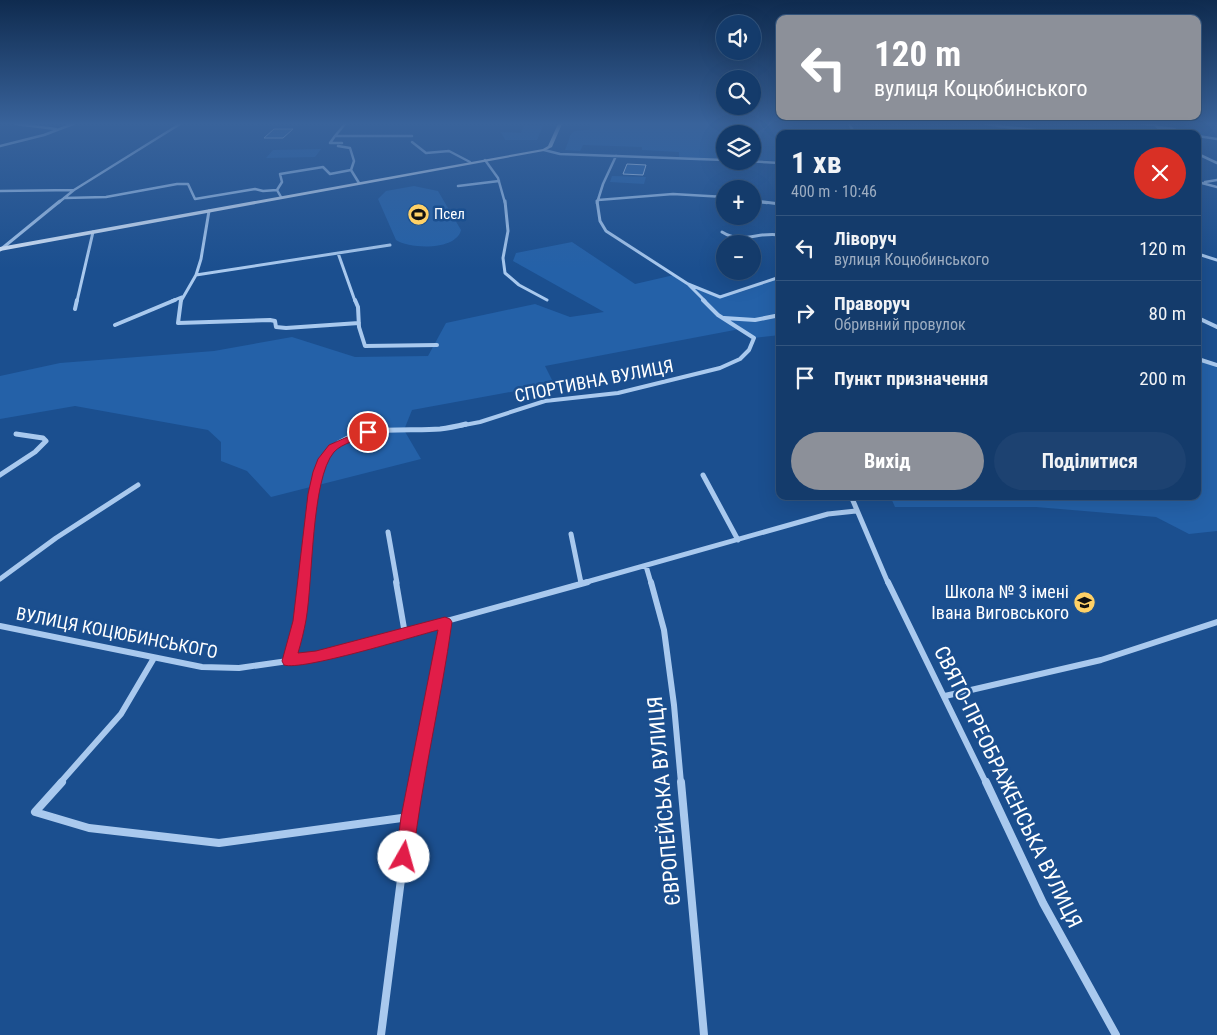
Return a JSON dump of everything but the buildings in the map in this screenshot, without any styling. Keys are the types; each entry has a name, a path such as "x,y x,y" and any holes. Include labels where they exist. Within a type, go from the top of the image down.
{"street":[{"path":"1,249 74,190 102,172"},
{"path":"64,198 106,197 177,184 188,184 195,199 255,189 263,191 277,190 283,180 280,174 290,172"},
{"path":"352,172 359,183"},
{"path":"1,249 416,172"},
{"path":"493,172 503,192 508,230 502,263 504,271 519,286 547,300"},
{"path":"608,172 598,200 597,219 606,231 688,284 720,297 776,278"},
{"path":"1202,183 1217,180"},
{"path":"458,186 499,181"},
{"path":"1202,183 1217,188"},
{"path":"0,192 74,190"},
{"path":"277,190 281,197"},
{"path":"598,200 673,194 716,196"},
{"path":"761,202 776,204"},
{"path":"209,211 201,259 196,275 182,297 176,322 270,320 275,321 276,327 286,328 359,323"},
{"path":"75,309 93,232"},
{"path":"722,232 727,237 744,240 755,235 771,232 776,234"},
{"path":"196,275 390,245"},
{"path":"338,252 358,307 364,346 437,345"},
{"path":"1201,255 1217,260"},
{"path":"688,284 722,318 754,320 776,316"},
{"path":"115,325 182,297"},
{"name":"СПОРТИВНА ВУЛИЦЯ","path":"289,661 300,621 318,472 323,459 332,448 368,432 451,427 480,422 531,404 618,393 720,368 740,359 749,350 754,338 722,318"},
{"path":"1201,319 1217,327"},
{"path":"1201,360 1217,365"},
{"path":"0,475 35,452 46,441 43,438 16,434"},
{"path":"703,475 738,540"},
{"path":"0,579 56,538 138,485"},
{"name":"СВЯТО-ПРЕОБРАЖЕНСЬКА ВУЛИЦЯ","path":"852,500 894,594 1043,902 1116,1035"},
{"name":"ВУЛИЦЯ КОЦЮБИНСЬКОГО","path":"0,626 202,667 240,668 316,657 405,634 828,514 856,511"},
{"path":"388,532 405,634"},
{"path":"571,534 581,584"},
{"name":"ЄВРОПЕЙСЬКА ВУЛИЦЯ","path":"646,566 664,630 674,705 704,1035"},
{"path":"381,1035 410,817 445,622"},
{"path":"945,696 1101,660 1217,622"},
{"path":"154,658 121,714 35,812 89,828 220,843 410,817"}],"shaded area":[{"path":"612,176 646,177 644,184 610,182"},
{"name":"Псел","path":"414,186 438,191 461,230 451,242 442,245 421,246 396,240 378,199 386,191"},
{"path":"572,242 635,284 674,275 688,284 720,297 776,278 776,335 754,338 740,329 545,366 554,384 412,410 404,430 421,459 271,497 247,471 221,461 221,442 208,430 75,406 0,419 0,376 60,363 214,351 292,337 355,357 428,356 446,323 535,304 570,317 604,312 513,261 516,253"},
{"path":"1201,360 1217,365 1217,531 1189,534 1156,517 1036,507 895,507 892,500 1201,500"}],"place":[{"name":"Псел","path":"418,214"},
{"name":"Школа № 3 імені Івана Виговського","path":"1085,602"}],"route":[{"path":"368,432 347,439 332,448 323,459 318,472 307,562 302,587 300,621 289,661 316,657 445,622 404,857"}]}
